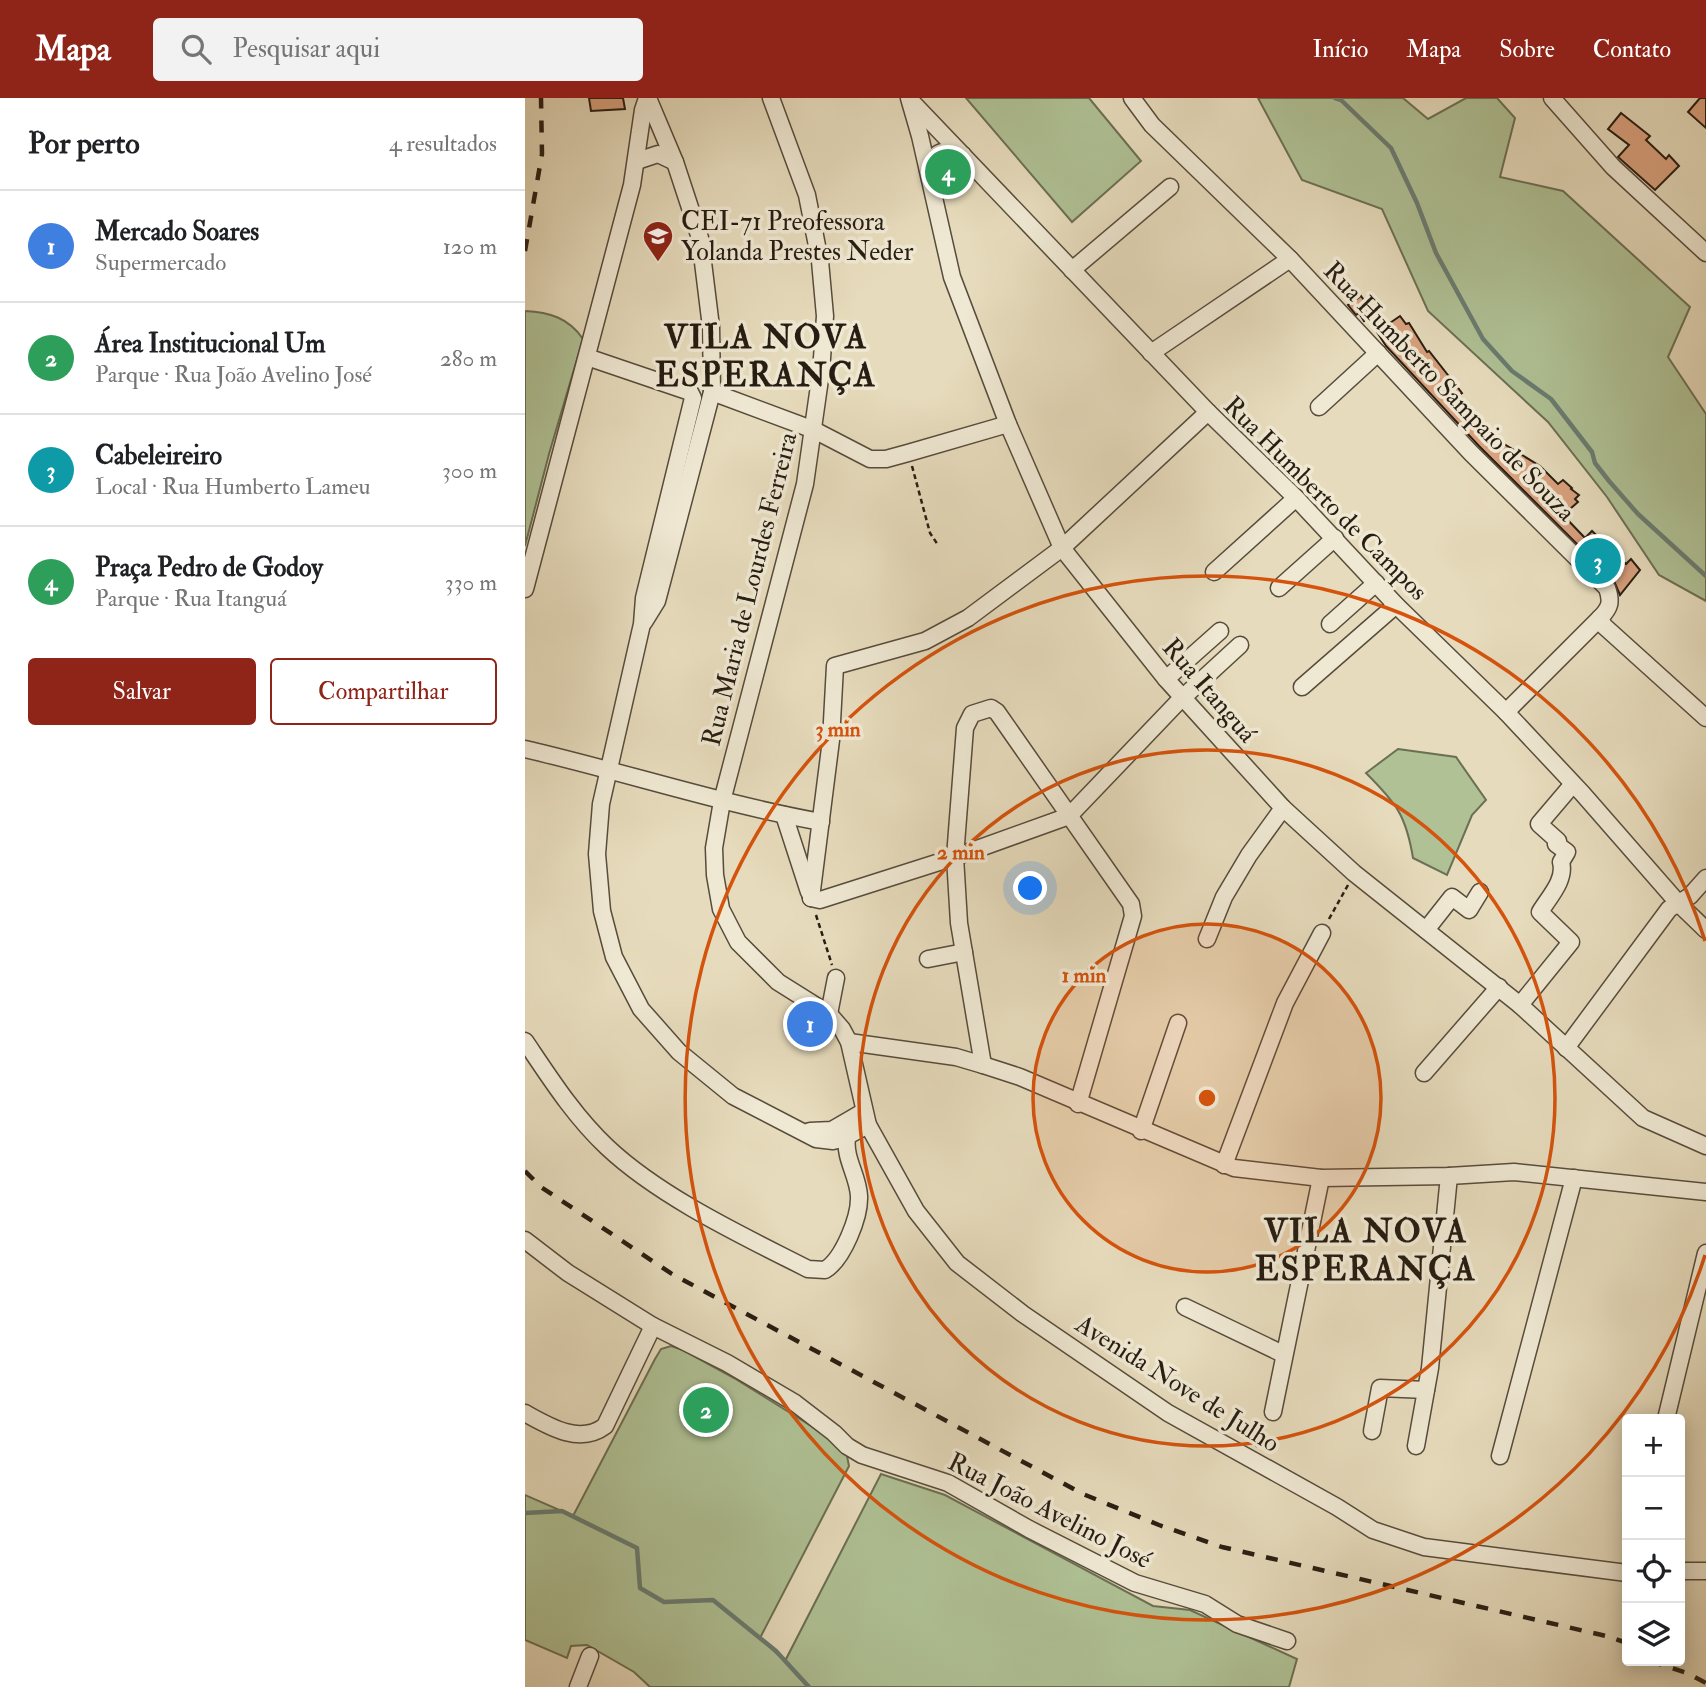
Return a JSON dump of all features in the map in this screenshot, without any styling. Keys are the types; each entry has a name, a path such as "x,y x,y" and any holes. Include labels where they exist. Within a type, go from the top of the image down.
{"street":[{"path":"525,589 632,185 641,120 648,98"},
{"path":"642,624 657,601 712,392 711,327 700,238 675,162 648,98"},
{"name":"Rua Maria de Lourdes Ferreira","path":"771,98 807,195 820,261 825,316 814,430 805,484 722,801 714,848 715,875 721,909 738,942 778,982 829,1014 842,1028 849,1042"},
{"name":"Rua Humberto Sampaio de Souza","path":"1132,98 1152,125 1290,259 1471,453 1607,588 1610,606 1600,618"},
{"path":"1552,98 1613,167 1706,253"},
{"name":"Rua Humberto de Campos","path":"910,99 1208,412 1506,712 1573,783 1679,904 1706,930"},
{"name":"Rua Itanguá","path":"910,99 952,277 1007,424 1062,548 1166,679 1283,808 1354,873 1520,1005 1643,1118 1706,1146"},
{"path":"641,120 661,126"},
{"path":"639,141 675,162"},
{"path":"928,170 932,158 944,151 963,155"},
{"path":"637,161 658,154"},
{"path":"1072,270 1170,187"},
{"path":"1151,353 1290,259"},
{"path":"1319,407 1378,352"},
{"path":"587,357 692,395 644,598 642,624 601,804 597,854 602,911 614,957 641,1009 680,1052 733,1096 833,1148 852,1171"},
{"path":"712,392 814,430 870,459 886,459 1007,424"},
{"path":"811,898 831,740 835,666 925,641 968,618 1062,548 1208,412"},
{"path":"1214,572 1296,498"},
{"path":"1279,588 1335,538"},
{"path":"1331,624 1376,583"},
{"path":"1302,687 1397,605"},
{"path":"1506,712 1600,618 1608,631 1706,718"},
{"path":"1166,679 1220,631"},
{"path":"811,898 820,900 955,858 1069,816 1183,699 1240,645"},
{"path":"983,1065 959,923 955,858 965,728 972,715 991,708 997,712 1131,904 1133,916 1078,1104"},
{"path":"525,749 608,768 722,801 821,822"},
{"path":"1520,1005 1571,942 1540,912 1560,880 1563,870 1561,862 1567,852 1556,844 1558,841 1539,824 1573,783"},
{"path":"1207,940 1224,897 1249,855 1283,808"},
{"path":"785,815 811,898"},
{"path":"1566,1048 1669,909 1690,896 1706,878"},
{"path":"1426,930 1452,897 1469,910 1480,892"},
{"path":"1224,1165 1285,1003 1322,933"},
{"path":"928,960 964,952"},
{"path":"829,1014 836,978"},
{"path":"1424,1073 1499,987"},
{"path":"1141,1131 1178,1023"},
{"path":"525,1041 572,1109 608,1148 655,1184 704,1214 809,1269 825,1270 833,1266 858,1210 859,1196 840,1133"},
{"path":"849,1042 956,1057 983,1065 1020,1077 1224,1165 1245,1170 1321,1178 1514,1172 1706,1192"},
{"name":"Avenida Nove de Julho","path":"849,1042 866,1118 916,1211 957,1264 1023,1314 1168,1413 1337,1507 1373,1530 1424,1547 1622,1572"},
{"path":"816,1139 833,1141 840,1133 866,1118"},
{"path":"797,1130 840,1133"},
{"path":"1416,1446 1430,1368 1449,1176"},
{"path":"1273,1412 1321,1178"},
{"path":"1500,1456 1574,1178"},
{"name":"Rua João Avelino José","path":"525,1240 568,1273 653,1325 727,1363 795,1403 862,1455 948,1483 1029,1529 1135,1583 1205,1604 1237,1624 1287,1641"},
{"path":"1667,1414 1706,1253"},
{"path":"1185,1307 1283,1354"},
{"path":"525,1413 563,1432 581,1436 594,1434 605,1426 653,1325"},
{"path":"1371,1431 1380,1388 1426,1390"},
{"path":"1685,1571 1706,1571"},
{"path":"578,1687 590,1656"}],"path":[{"path":"908,453 930,533 938,545"},
{"path":"1322,933 1354,873"},
{"path":"811,898 836,978"}],"green space":[{"path":"966,98 1089,98 1141,161 1072,222"},
{"path":"1258,98 1403,98 1428,119 1466,98 1497,98 1515,118 1500,177 1563,191 1690,307 1668,357 1706,414 1706,601 1659,575 1607,497 1548,422 1428,311 1382,209 1302,180"},
{"path":"525,311 542,313 565,321 583,339 525,546"},
{"path":"1398,749 1456,757 1486,800 1472,815 1447,875 1413,858 1403,820 1385,793 1366,773"},
{"path":"671,1346 734,1378 837,1442 847,1456 849,1466 760,1638 785,1661 881,1474 945,1495 1153,1606 1190,1610 1297,1659 1289,1687 650,1687 634,1672 587,1645 571,1646 567,1658 525,1640 525,1495 573,1516 655,1359 661,1349"}],"building":[{"path":"589,98 623,98 625,109 591,111"},
{"path":"1700,98 1706,98 1706,128 1688,112"},
{"path":"1621,113 1650,136 1646,140 1666,159 1669,155 1679,166 1655,190 1618,157 1629,145 1608,129"},
{"path":"1361,296 1374,314 1364,321 1359,313 1356,315 1348,305"},
{"path":"1400,316 1406,324 1409,323 1427,352 1429,351 1462,393 1458,396 1463,400 1454,407 1502,446 1504,444 1540,466 1558,484 1563,480 1579,495 1575,499 1578,502 1563,515 1585,538 1592,531 1626,564 1631,559 1640,570 1620,595 1614,581 1479,446 1386,346 1377,332"}],"waterway":[{"path":"1335,98 1341,100 1391,148 1417,203 1436,253 1483,339 1512,371 1551,399 1592,452 1595,463 1609,481 1638,514 1706,576"},
{"path":"525,1513 562,1511 637,1548 640,1588 664,1602 713,1600 776,1651 809,1687"}],"railway":[{"path":"525,251 542,154 541,98"},
{"path":"525,1171 541,1187 672,1274 1083,1494 1222,1547 1622,1641"},
{"path":"1665,1666 1706,1683"}],"place":[{"name":"Praça Pedro de Godoy","path":"948,172"},
{"name":"CEI-71 Preofessora Yolanda Prestes Neder","path":"658,263"},
{"name":"Cabeleireiro","path":"1598,561"},
{"name":"Mercado Soares","path":"810,1024"},
{"name":"Área Institucional Um","path":"706,1410"}],"district":[{"name":"VILA NOVA ESPERANÇA","path":"766,355"},
{"name":"VILA NOVA ESPERANÇA","path":"1366,1249"}]}
